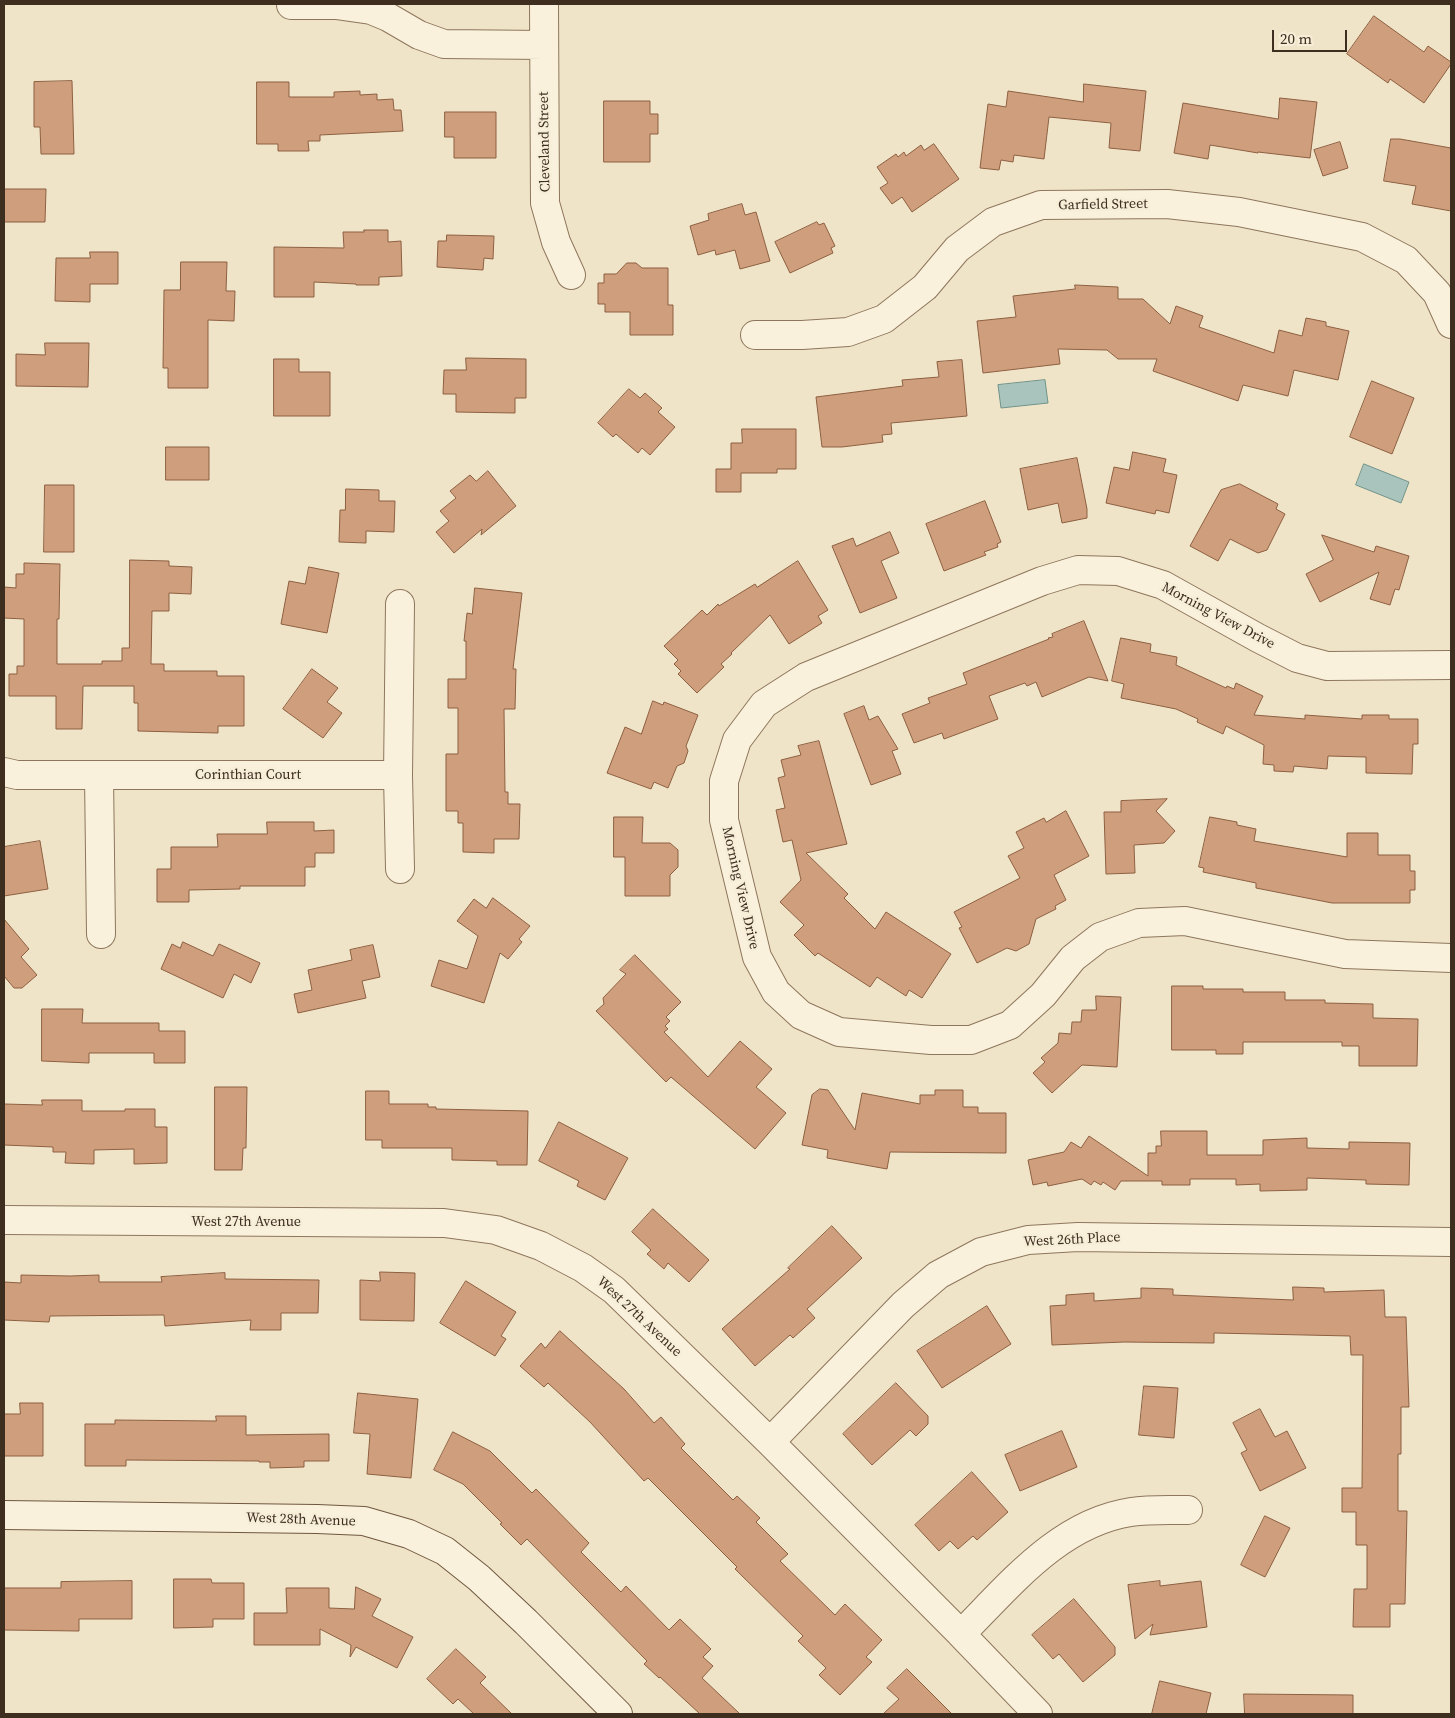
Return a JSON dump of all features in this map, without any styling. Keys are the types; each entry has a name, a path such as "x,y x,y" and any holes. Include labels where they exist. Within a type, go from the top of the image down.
{"street":[{"name":"Cleveland Street","path":"544,4 545,203 556,242 571,275"},
{"path":"291,5 336,5 371,10 388,17 419,35 444,44 544,45"},
{"name":"Garfield Street","path":"755,335 802,335 848,332 884,319 925,288 957,249 993,222 1041,205 1167,204 1239,212 1362,237 1406,260 1437,293 1451,324"},
{"name":"Morning View Drive","path":"1451,665 1327,666 1297,658 1163,585 1118,570 1078,570 1042,580 806,677 764,704 737,740 724,781 724,820 757,957 776,992 801,1015 839,1032 931,1040 971,1040 1010,1025 1043,994 1073,958 1100,937 1139,923 1185,921 1345,954 1451,958"},
{"path":"400,604 398,775 400,869"},
{"name":"Corinthian Court","path":"4,772 17,775 398,775"},
{"path":"99,775 101,934"},
{"name":"West 27th Avenue","path":"4,1220 444,1223 496,1230 541,1246 583,1268 614,1290 770,1442 1038,1714"},
{"name":"West 26th Place","path":"770,1442 903,1305 938,1275 981,1252 1028,1240 1078,1237 1451,1242"},
{"path":"961,1634 1042,1554 1076,1532 1105,1519 1129,1512 1188,1510"},
{"name":"West 28th Avenue","path":"4,1515 317,1519 364,1522 409,1534 445,1551 479,1578 618,1714"}],"water":[{"path":"1045,380 1048,403 1001,408 998,385"},
{"path":"1364,464 1409,482 1401,503 1356,485"}],"building":[{"path":"1374,16 1424,52 1428,46 1451,62 1424,103 1390,79 1388,83 1347,54"},
{"path":"72,81 74,154 41,154 40,127 34,127 34,82"},
{"path":"257,82 289,82 289,97 334,97 334,92 360,91 360,95 377,94 377,100 393,99 394,110 401,110 403,131 320,135 320,141 308,141 309,151 278,151 278,144 257,144"},
{"path":"1084,84 1146,91 1140,151 1109,148 1111,123 1049,117 1044,159 1014,155 1013,162 1001,160 999,170 980,168 988,104 1006,107 1008,91 1083,102"},
{"path":"1280,98 1317,102 1310,158 1258,153 1210,145 1208,159 1174,153 1183,103 1278,119"},
{"path":"604,101 650,101 650,114 658,114 658,134 650,134 650,162 604,162"},
{"path":"445,112 496,112 496,158 454,158 454,137 445,137"},
{"path":"1391,139 1451,148 1451,211 1412,204 1416,186 1384,181"},
{"path":"1340,142 1348,168 1323,176 1314,150"},
{"path":"934,144 959,179 912,212 902,197 892,204 880,188 888,183 877,167 896,154 898,157 904,152 906,156 921,145 924,150"},
{"path":"4,189 46,189 45,222 4,222"},
{"path":"742,204 745,215 756,212 770,261 740,269 735,250 716,255 715,250 698,255 690,226 709,220 708,214"},
{"path":"817,222 819,225 824,223 835,246 831,248 833,253 790,273 775,242"},
{"path":"364,230 388,230 388,242 401,241 402,276 379,277 379,285 314,282 314,297 274,297 274,247 344,248 343,232 364,232"},
{"path":"447,235 494,236 493,259 484,258 483,270 437,267 438,241 446,241"},
{"path":"90,252 118,252 118,284 90,284 90,302 55,301 56,258 90,258"},
{"path":"181,262 227,262 226,291 235,291 234,321 208,320 208,388 168,388 168,368 163,368 164,290 180,290"},
{"path":"627,263 636,263 642,268 668,268 668,305 673,305 673,335 630,335 630,312 605,312 605,304 598,304 598,283 604,283 604,274 616,274"},
{"path":"1075,285 1118,287 1118,299 1143,299 1170,324 1176,306 1203,316 1199,327 1274,353 1279,330 1302,336 1306,318 1326,322 1326,326 1349,331 1338,380 1294,370 1288,396 1243,385 1238,401 1153,371 1157,359 1118,359 1107,350 1058,349 1060,364 983,373 977,321 1016,317 1013,296 1075,289"},
{"path":"45,343 89,343 88,387 16,386 16,354 45,355"},
{"path":"466,358 526,359 526,398 515,398 515,413 456,412 456,394 443,394 444,370 466,370"},
{"path":"274,359 299,359 299,372 330,372 330,416 274,416"},
{"path":"962,360 967,416 891,423 892,434 882,435 883,442 842,447 822,447 816,397 903,386 902,380 939,377 937,362"},
{"path":"1372,381 1414,398 1392,454 1350,437"},
{"path":"629,389 640,398 645,393 662,408 658,412 675,427 650,455 642,448 638,453 616,434 613,437 598,423"},
{"path":"742,429 796,429 796,469 777,469 777,473 741,473 741,492 716,492 716,469 731,469 731,443 742,443"},
{"path":"166,447 209,447 209,480 166,480"},
{"path":"1133,452 1166,459 1163,472 1177,475 1169,513 1156,510 1155,514 1106,503 1114,467 1129,470"},
{"path":"1077,458 1087,518 1062,523 1058,503 1028,510 1020,469"},
{"path":"488,471 516,506 481,535 482,529 454,553 436,532 449,521 440,511 456,498 450,491 470,475 476,481"},
{"path":"1240,484 1278,504 1276,509 1285,514 1267,550 1258,553 1230,539 1218,561 1190,546 1221,490"},
{"path":"45,485 74,485 74,552 44,552"},
{"path":"346,489 379,490 379,501 395,501 394,532 366,531 366,543 339,542 340,510 345,510"},
{"path":"985,501 1001,542 997,544 998,547 984,552 986,555 944,571 926,524"},
{"path":"890,532 899,553 881,561 897,598 860,613 832,546 853,538 856,546"},
{"path":"1322,535 1374,552 1376,546 1409,556 1399,590 1395,589 1390,605 1370,599 1379,572 1320,602 1306,574 1333,560"},
{"path":"130,560 169,561 169,566 192,567 191,594 169,593 169,611 152,611 151,664 164,664 164,671 217,671 217,676 244,676 244,726 218,726 218,733 138,731 138,703 134,703 134,686 83,686 82,729 56,729 56,696 9,696 9,674 17,674 17,666 24,666 24,619 4,618 4,587 16,588 16,574 24,574 24,563 60,564 57,664 102,664 102,661 122,661 122,648 129,648"},
{"path":"798,561 828,610 818,616 822,623 789,644 770,615 731,653 721,664 724,667 697,693 678,674 681,671 674,664 678,660 664,646 702,610 707,615 718,604 719,606 755,584 757,587"},
{"path":"309,567 339,573 327,633 281,624 289,581 305,584"},
{"path":"475,588 522,593 513,669 516,669 515,709 504,709 505,792 508,792 508,804 520,804 519,839 494,839 494,853 463,852 463,823 458,823 458,811 446,811 446,754 458,754 458,708 448,708 448,679 466,679 466,641 464,641 467,613 472,614"},
{"path":"1084,621 1108,681 1089,677 1042,697 1036,682 1027,686 1025,683 989,696 998,719 944,739 942,733 914,743 902,714 930,703 928,698 967,684 963,673 1049,639 1053,637 1052,634"},
{"path":"1121,638 1151,644 1150,652 1177,657 1176,665 1226,688 1227,686 1234,689 1236,683 1263,696 1254,715 1305,719 1305,715 1362,719 1362,715 1389,715 1389,719 1418,719 1418,744 1413,744 1412,774 1366,773 1366,757 1328,756 1327,769 1294,766 1293,772 1274,771 1274,765 1263,764 1264,745 1226,726 1223,734 1197,722 1198,719 1176,709 1121,698 1124,684 1112,681"},
{"path":"312,669 338,688 327,702 342,713 323,738 283,709"},
{"path":"653,701 663,705 664,702 698,715 686,746 688,751 684,763 677,766 668,788 654,782 651,789 607,773 625,727 641,734"},
{"path":"864,706 869,720 878,716 898,749 892,751 901,774 871,785 844,714"},
{"path":"819,741 847,844 806,853 848,894 844,898 875,929 886,912 951,954 922,998 909,990 906,996 877,977 870,987 818,953 815,956 794,935 804,925 780,902 801,880 792,840 783,842 776,810 785,808 778,778 785,776 781,760 801,755 798,746"},
{"path":"1167,799 1156,811 1175,831 1164,843 1134,845 1135,873 1106,874 1104,812 1121,812 1121,801"},
{"path":"1066,811 1089,856 1054,875 1066,900 1055,906 1056,909 1036,919 1029,944 1016,951 1007,948 977,963 959,928 962,927 954,912 1020,878 1008,856 1024,848 1016,832 1044,818 1046,822"},
{"path":"614,817 643,817 642,843 670,843 678,850 678,867 670,875 670,896 625,896 625,857 614,857"},
{"path":"1210,817 1237,822 1237,825 1256,829 1254,841 1347,857 1347,833 1378,833 1378,855 1410,855 1410,871 1415,871 1415,890 1410,890 1410,903 1332,903 1256,888 1256,883 1203,872 1204,868 1199,867"},
{"path":"267,822 314,822 314,831 334,830 334,853 315,853 315,867 305,867 305,886 240,886 240,889 189,890 189,902 157,902 157,869 171,869 171,847 218,847 217,834 267,834"},
{"path":"40,841 48,889 4,896 4,847"},
{"path":"493,898 530,926 519,939 522,942 508,959 500,953 484,1003 431,986 439,960 467,969 478,936 457,921 474,899 486,908"},
{"path":"4,919 29,949 21,957 37,975 22,988 14,988 4,976"},
{"path":"183,942 213,956 219,944 260,963 251,983 234,974 223,998 161,969 172,944 180,948"},
{"path":"373,945 380,977 362,981 366,998 298,1013 294,994 312,990 308,970 352,960 350,950"},
{"path":"635,955 681,1002 666,1017 670,1021 665,1026 668,1029 664,1032 708,1077 740,1041 772,1069 756,1087 786,1113 755,1149 671,1077 666,1082 596,1011 604,1004 603,998 626,974 620,970"},
{"path":"1172,986 1203,986 1203,989 1243,989 1243,992 1285,992 1285,1000 1325,1000 1325,1003 1373,1004 1373,1018 1418,1019 1417,1066 1359,1066 1359,1046 1342,1046 1342,1042 1243,1042 1243,1054 1216,1054 1216,1050 1172,1050"},
{"path":"1096,996 1121,997 1117,1067 1082,1065 1052,1093 1033,1073 1045,1062 1041,1058 1058,1043 1059,1033 1071,1034 1072,1022 1081,1022 1082,1010 1096,1010"},
{"path":"42,1009 83,1009 82,1023 159,1023 159,1031 185,1031 185,1063 154,1063 154,1053 89,1053 89,1063 42,1061"},
{"path":"215,1087 247,1087 246,1148 243,1148 242,1170 215,1170"},
{"path":"820,1089 828,1090 855,1130 862,1093 920,1104 920,1095 935,1095 935,1090 963,1090 963,1107 978,1107 978,1113 1006,1113 1006,1153 890,1152 887,1169 827,1158 828,1150 802,1145 812,1095"},
{"path":"366,1091 389,1091 389,1104 428,1104 428,1107 436,1107 436,1109 528,1111 527,1165 497,1165 497,1161 452,1160 452,1148 382,1148 382,1140 366,1140"},
{"path":"42,1100 82,1100 82,1111 155,1109 155,1127 167,1127 167,1163 134,1164 134,1149 94,1150 94,1164 65,1163 66,1152 53,1152 53,1147 4,1145 4,1104 42,1105"},
{"path":"559,1122 628,1158 605,1200 577,1186 579,1181 539,1161"},
{"path":"1161,1131 1207,1131 1207,1155 1263,1155 1263,1140 1307,1138 1307,1148 1349,1149 1349,1142 1410,1143 1409,1185 1366,1184 1366,1180 1307,1178 1307,1190 1260,1191 1260,1184 1236,1185 1236,1179 1190,1179 1190,1185 1162,1185 1162,1181 1121,1181 1115,1190 1103,1182 1101,1185 1094,1181 1091,1185 1082,1179 1048,1186 1047,1182 1033,1185 1028,1160 1064,1152 1071,1142 1081,1148 1089,1136 1148,1176 1148,1153 1156,1153 1156,1146 1161,1146"},
{"path":"653,1209 709,1260 689,1282 668,1263 664,1269 647,1254 651,1250 632,1232"},
{"path":"832,1226 862,1258 807,1309 815,1318 793,1338 790,1335 755,1366 722,1329 790,1269 788,1268"},
{"path":"380,1272 415,1273 414,1321 360,1320 360,1280 380,1281"},
{"path":"225,1273 225,1279 319,1280 318,1313 281,1313 281,1330 250,1330 251,1320 165,1326 164,1315 50,1316 49,1322 4,1320 4,1282 21,1283 21,1275 99,1275 99,1282 162,1282 161,1277"},
{"path":"466,1281 516,1312 501,1336 506,1339 495,1356 440,1323"},
{"path":"1293,1287 1324,1288 1324,1292 1384,1290 1385,1317 1406,1317 1409,1407 1401,1407 1401,1454 1398,1454 1398,1511 1407,1511 1405,1604 1390,1604 1390,1627 1353,1627 1354,1589 1367,1589 1367,1545 1356,1545 1356,1512 1342,1512 1342,1488 1362,1488 1363,1355 1351,1355 1350,1336 1214,1333 1214,1343 1124,1342 1052,1345 1050,1306 1066,1305 1066,1295 1094,1293 1094,1301 1141,1298 1141,1288 1173,1289 1173,1295 1293,1300"},
{"path":"987,1306 1011,1344 942,1388 917,1351"},
{"path":"560,1331 624,1389 654,1423 661,1417 685,1444 681,1448 733,1500 737,1496 760,1518 756,1522 788,1554 780,1561 835,1615 845,1604 882,1640 866,1657 872,1662 840,1695 819,1675 826,1668 798,1641 803,1636 735,1569 737,1567 648,1478 644,1481 590,1422 548,1383 544,1387 520,1366 541,1343 545,1348"},
{"path":"896,1383 928,1416 928,1424 916,1436 910,1430 872,1465 843,1434"},
{"path":"1144,1386 1178,1388 1174,1438 1139,1435"},
{"path":"358,1393 418,1399 411,1478 367,1474 370,1434 354,1433"},
{"path":"20,1403 43,1403 43,1456 4,1456 4,1414 20,1414"},
{"path":"1260,1409 1275,1437 1287,1431 1306,1468 1260,1491 1241,1453 1247,1450 1233,1423"},
{"path":"216,1416 246,1416 246,1435 329,1434 329,1461 304,1461 304,1467 270,1468 270,1462 259,1461 126,1460 126,1466 85,1466 85,1424 115,1424 115,1420 216,1421"},
{"path":"1062,1431 1077,1467 1020,1491 1005,1455"},
{"path":"453,1432 490,1451 532,1493 536,1489 589,1543 581,1552 621,1592 626,1586 669,1630 680,1619 711,1649 703,1657 713,1666 702,1678 740,1714 700,1714 644,1664 647,1661 527,1539 521,1545 463,1484 434,1470"},
{"path":"972,1472 1008,1512 977,1540 973,1536 958,1549 950,1541 939,1551 915,1525"},
{"path":"1265,1516 1290,1528 1265,1577 1241,1565"},
{"path":"174,1579 211,1579 212,1583 244,1583 244,1619 213,1619 213,1627 174,1628"},
{"path":"132,1581 132,1619 79,1619 79,1631 4,1630 4,1588 61,1588 61,1582"},
{"path":"1160,1581 1160,1586 1201,1581 1207,1627 1150,1635 1153,1624 1135,1639 1128,1585"},
{"path":"356,1587 381,1599 372,1616 413,1637 397,1668 356,1647 350,1657 351,1645 320,1629 320,1645 254,1645 254,1613 287,1613 286,1588 329,1588 329,1608 354,1609"},
{"path":"1074,1599 1115,1647 1115,1655 1083,1682 1059,1654 1053,1659 1032,1635"},
{"path":"456,1649 486,1677 480,1683 512,1714 474,1714 458,1699 453,1704 427,1679"},
{"path":"907,1669 952,1714 883,1714 899,1699 887,1688"},
{"path":"1160,1681 1211,1693 1206,1714 1152,1714"},
{"path":"1244,1694 1353,1695 1353,1714 1245,1714"}]}
